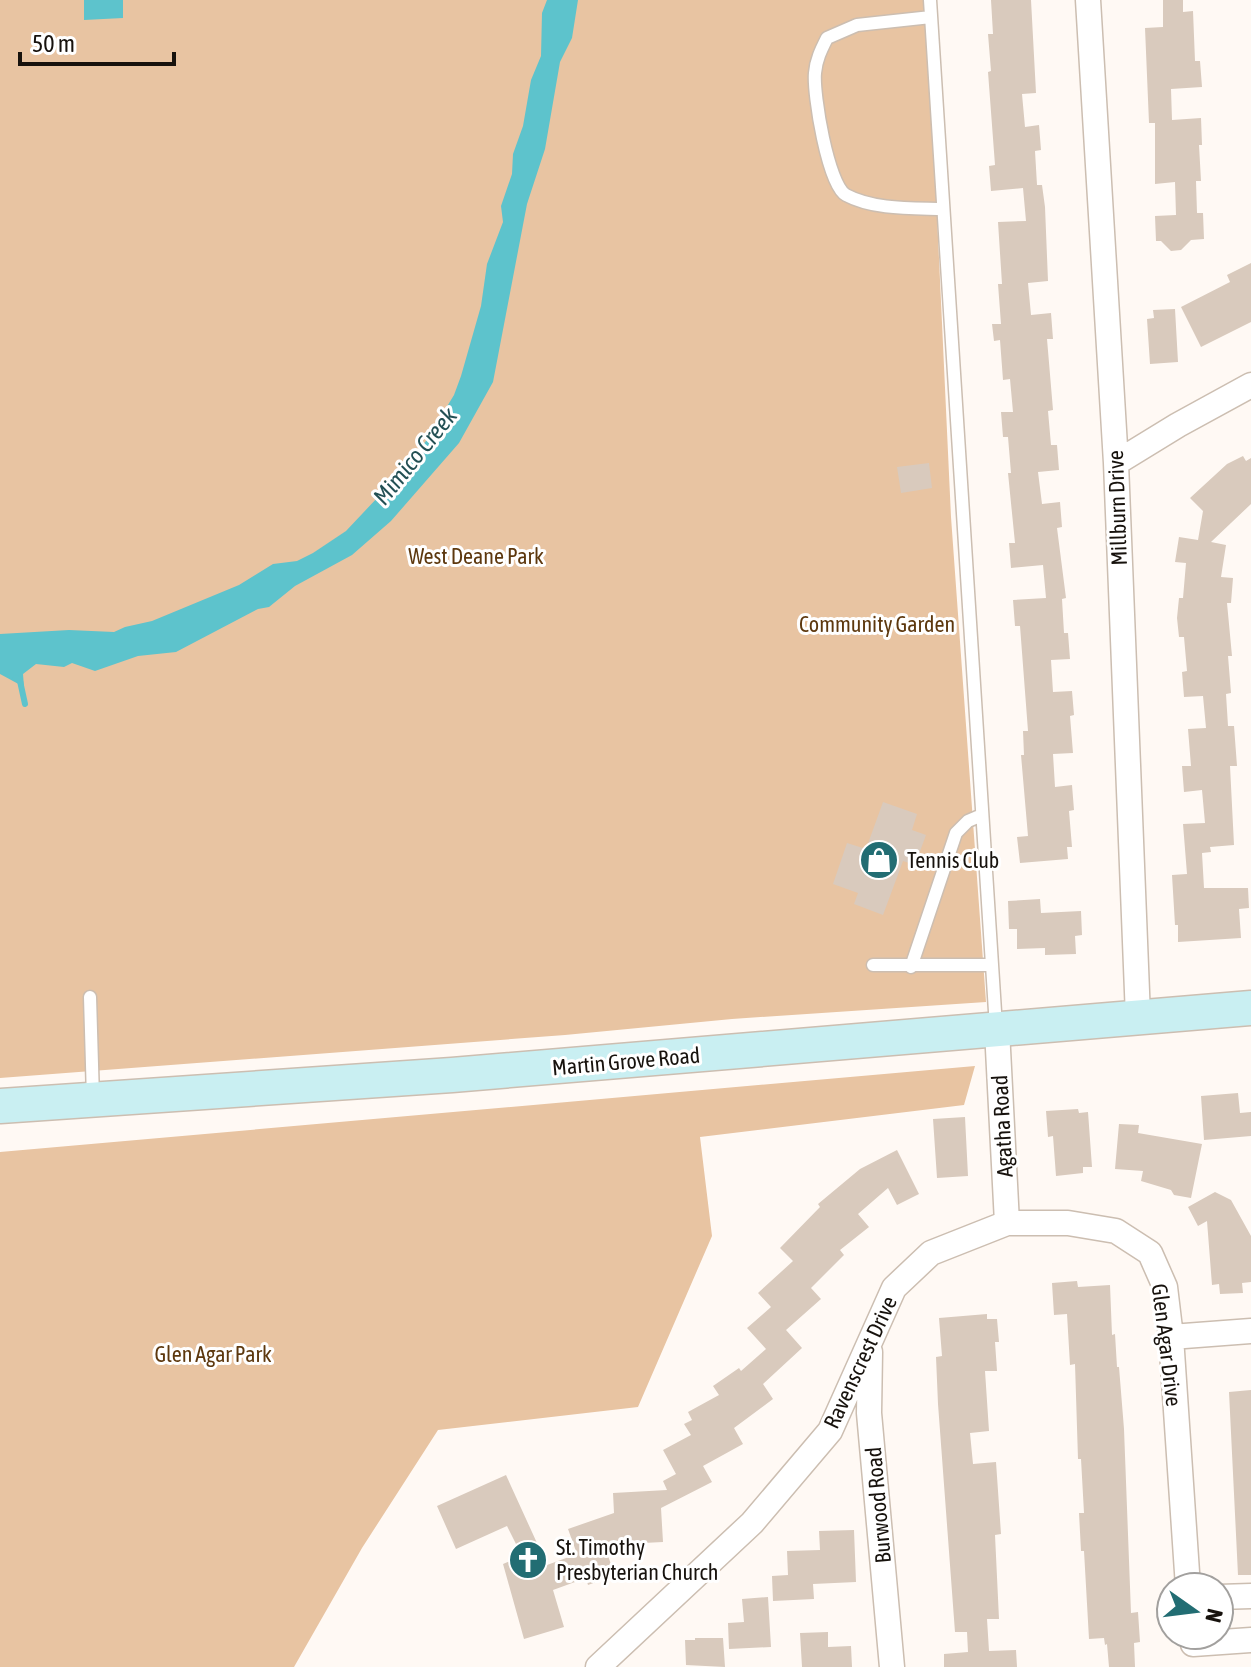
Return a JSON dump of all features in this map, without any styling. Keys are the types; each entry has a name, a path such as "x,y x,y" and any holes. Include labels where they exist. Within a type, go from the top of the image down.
{"main road":[{"name":"Martin Grove Road","path":"0,1106 452,1075 1251,1008"}],"street":[{"name":"Millburn Drive","path":"1088,0 1116,463 1138,1017"},
{"path":"1116,463 1251,385"},
{"name":"Agatha Road","path":"997,1030 1007,1223"},
{"name":"Glen Agar Drive","path":"1007,1223 1068,1223 1116,1231 1150,1253 1165,1287 1171,1337 1187,1571"},
{"name":"Ravenscrest Drive","path":"598,1667 752,1523 830,1431 894,1288 931,1253 1007,1223"},
{"path":"1171,1337 1251,1331"},
{"name":"Burwood Road","path":"870,1342 869,1413 892,1667"}],"lane":[{"path":"930,0 997,1030"},
{"path":"931,17 857,25 827,38 817,58 815,77 828,161 835,182 843,193 873,203 943,209"},
{"path":"911,967 956,833 968,821 982,815"},
{"path":"873,965 992,965"},
{"path":"90,997 93,1099"}],"green space":[{"name":"West Deane Park","path":"0,0 927,0 951,517 986,1002 732,1019 565,1035 0,1078"},
{"name":"Glen Agar Park","path":"975,1066 964,1105 700,1137 712,1236 638,1407 438,1430 362,1548 294,1667 0,1667 0,1152"}],"water":[{"path":"84,0 123,0 123,18 84,20"},
{"name":"Mimico Creek","path":"547,0 578,0 572,38 560,62 545,149 527,204 493,382 459,443 391,521 352,555 295,586 269,607 258,609 176,652 138,656 95,671 72,663 64,667 36,664 23,674 24,687 0,674 0,634 69,630 114,632 152,621 239,585 273,564 297,561 313,553 346,531 426,441 454,395 481,306 487,264 503,222 501,206 512,174 513,154 523,126 531,80 541,56 542,13"}],"building":[{"path":"991,0 1031,0 1036,93 1022,94 1025,127 1039,125 1041,150 1035,151 1037,185 1042,185 1045,207 1048,281 1028,283 1031,315 1051,313 1053,339 1047,339 1053,410 1048,411 1051,445 1057,445 1059,470 1038,472 1042,504 1060,502 1062,527 1057,528 1066,598 1062,599 1064,633 1068,633 1070,659 1051,660 1053,692 1072,691 1074,715 1070,716 1073,753 1053,754 1055,787 1072,785 1074,810 1069,811 1072,847 1067,847 1068,859 1020,863 1017,837 1028,836 1021,755 1024,755 1023,731 1028,731 1020,626 1015,626 1013,600 1046,598 1043,565 1011,568 1009,543 1015,543 1008,473 1011,473 1008,437 1003,437 1001,412 1013,412 1010,379 1003,380 1000,340 994,341 992,324 1001,324 998,222 1026,221 1023,188 991,191 989,166 995,165 988,72 991,71 988,34 993,34"},
{"path":"1163,0 1183,0 1183,12 1193,11 1195,61 1200,61 1202,87 1171,89 1172,120 1201,118 1201,181 1196,181 1197,213 1203,213 1204,239 1191,240 1181,250 1171,251 1161,241 1156,241 1155,216 1176,215 1175,182 1155,184 1155,123 1149,123 1145,28 1163,27"},
{"path":"1251,263 1251,322 1201,347 1181,307 1230,282 1227,275"},
{"path":"1175,309 1178,362 1150,364 1147,319 1154,318 1153,310"},
{"path":"1243,456 1246,461 1251,458 1251,504 1211,542 1226,545 1221,577 1233,578 1231,603 1227,603 1232,656 1228,656 1231,693 1226,694 1228,726 1234,726 1237,766 1230,766 1234,845 1210,847 1211,852 1202,853 1204,888 1248,888 1249,908 1239,909 1241,938 1178,942 1172,875 1187,874 1183,824 1205,823 1202,790 1184,792 1182,766 1191,766 1188,729 1206,728 1203,696 1184,697 1182,672 1187,671 1184,637 1179,637 1177,618 1179,598 1183,598 1186,563 1175,562 1179,537 1198,540 1203,511 1190,498 1227,464"},
{"path":"929,463 932,488 901,493 897,467"},
{"path":"883,802 917,814 912,830 926,835 915,865 903,861 883,915 854,904 858,893 833,884 847,843 866,849"},
{"path":"1040,899 1041,913 1081,911 1082,935 1075,936 1076,954 1045,955 1045,948 1017,949 1017,929 1009,929 1008,901"},
{"path":"1238,1093 1240,1113 1251,1112 1251,1136 1204,1140 1201,1096"},
{"path":"1078,1109 1079,1113 1088,1112 1092,1167 1083,1167 1083,1173 1056,1176 1053,1136 1048,1137 1046,1111"},
{"path":"965,1117 968,1176 937,1178 933,1119"},
{"path":"1119,1124 1139,1125 1138,1133 1202,1144 1191,1198 1174,1195 1171,1190 1141,1181 1143,1171 1115,1169"},
{"path":"897,1150 919,1194 897,1205 888,1188 858,1214 869,1227 840,1250 844,1255 811,1288 821,1299 786,1330 802,1348 763,1384 773,1399 734,1428 743,1444 703,1466 712,1482 661,1508 663,1542 604,1545 615,1575 588,1585 586,1578 553,1590 564,1627 524,1639 503,1564 522,1556 507,1526 456,1549 437,1506 506,1475 547,1565 577,1554 568,1529 614,1513 613,1493 667,1490 663,1481 676,1474 663,1450 691,1435 684,1424 692,1420 688,1412 719,1395 713,1386 739,1368 741,1371 766,1349 747,1328 771,1307 758,1293 793,1261 780,1248 820,1207 818,1204 860,1169"},
{"path":"1215,1192 1231,1200 1251,1236 1251,1282 1242,1283 1243,1293 1220,1294 1219,1284 1212,1285 1207,1221 1198,1226 1188,1207"},
{"path":"1077,1281 1078,1287 1110,1285 1112,1335 1115,1334 1124,1429 1131,1613 1138,1612 1140,1642 1134,1643 1135,1667 1109,1667 1104,1638 1089,1639 1079,1513 1084,1513 1081,1459 1078,1459 1075,1364 1070,1365 1067,1314 1054,1315 1052,1283"},
{"path":"987,1314 987,1319 997,1319 999,1342 995,1342 997,1371 985,1371 989,1431 970,1433 973,1464 996,1462 1001,1534 995,1535 999,1619 987,1619 989,1651 1016,1650 1017,1667 944,1667 944,1654 968,1652 967,1632 955,1632 938,1404 936,1357 942,1356 939,1318"},
{"path":"1251,1390 1251,1575 1238,1575 1229,1392"},
{"path":"854,1530 856,1582 813,1584 814,1599 773,1601 772,1576 788,1575 787,1551 820,1550 819,1531"},
{"path":"768,1597 771,1647 729,1649 728,1623 744,1622 742,1599"},
{"path":"828,1632 828,1647 851,1646 852,1667 802,1667 800,1633"},
{"path":"723,1638 725,1667 686,1665 685,1640"}],"waterway":[{"path":"16,678 20,681 25,704"}],"place":[{"name":"Tennis Club","path":"879,860"},
{"name":"St. Timothy Presbyterian Church","path":"528,1560"}],"park label":[{"name":"Community Garden","path":"877,624"}]}
